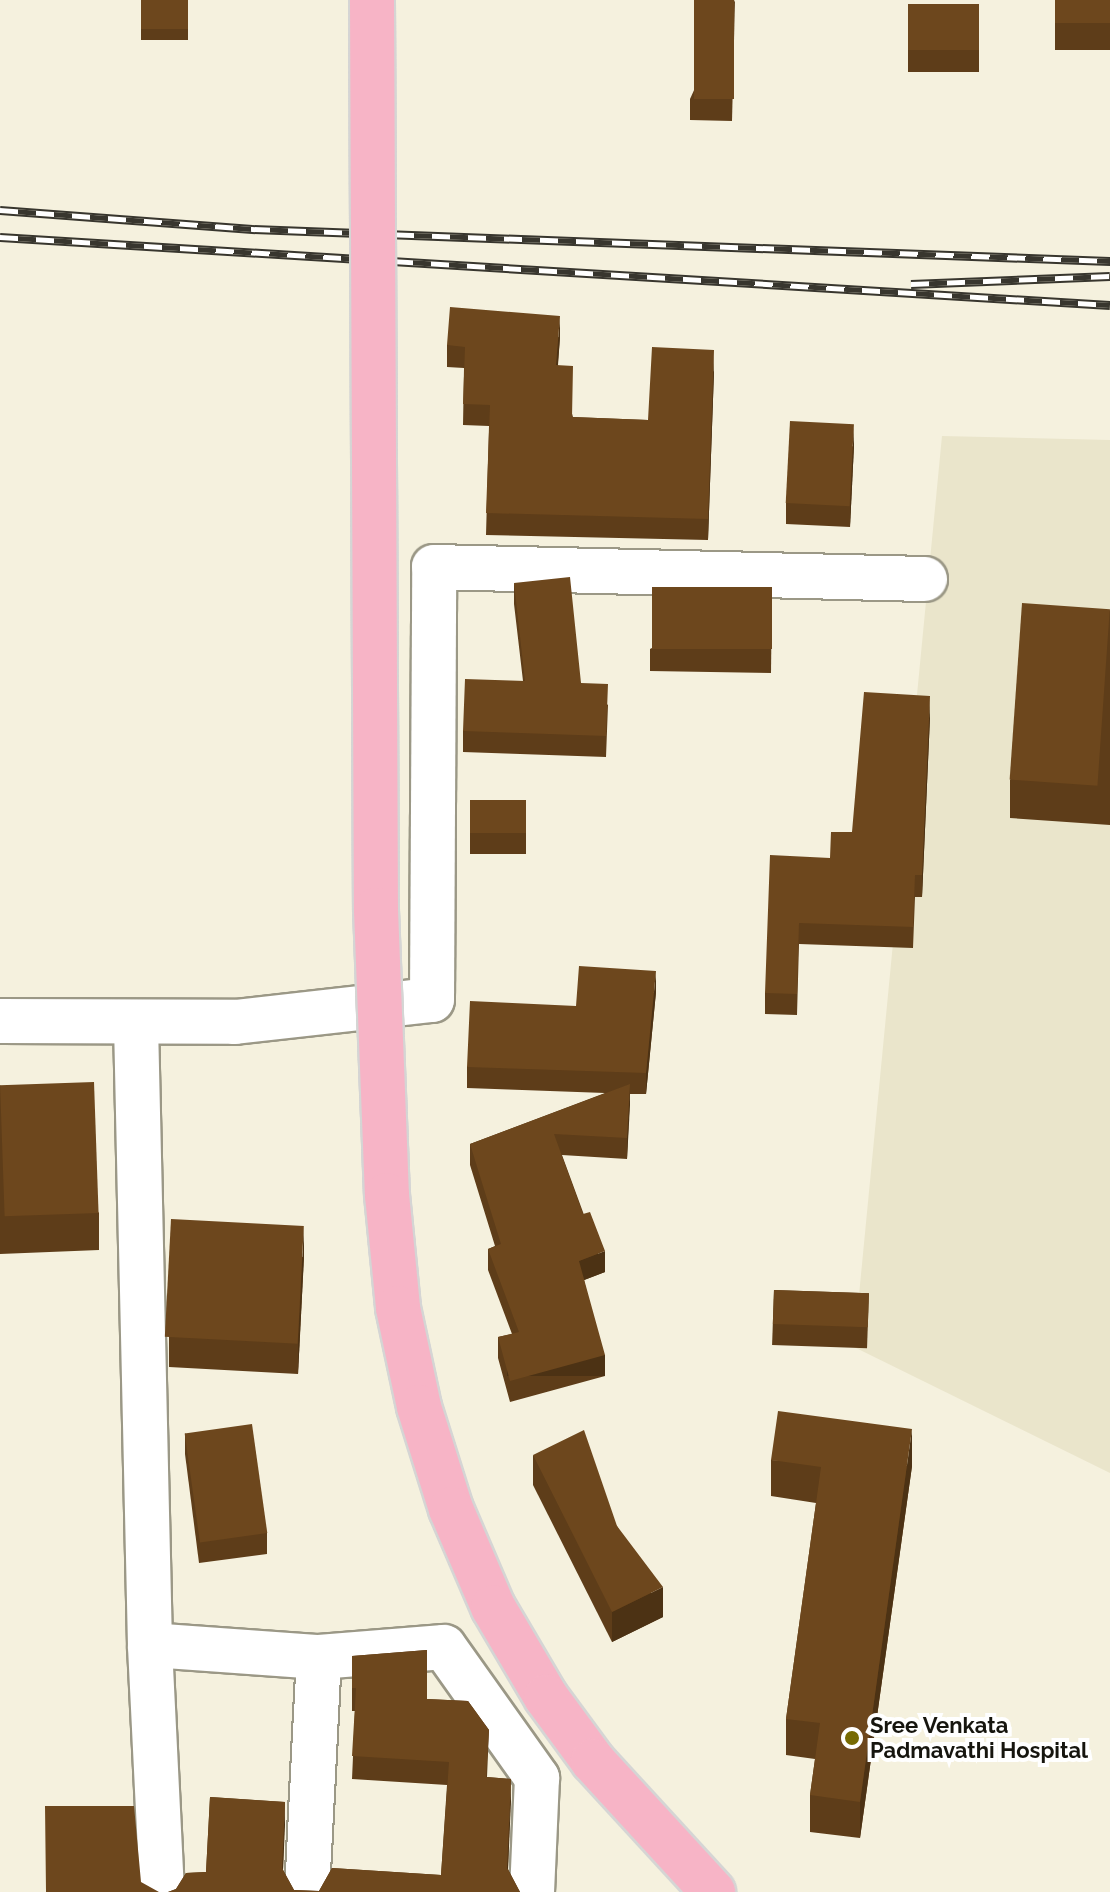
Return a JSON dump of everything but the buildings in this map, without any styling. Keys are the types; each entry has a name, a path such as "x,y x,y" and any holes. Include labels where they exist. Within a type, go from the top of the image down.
{"highway":[{"path":"372,0 376,910 387,1195 398,1308 419,1407 451,1509 493,1607 546,1697 593,1761 713,1892"}],"street":[{"path":"0,1021 136,1024 325,1016 432,1000 434,567 925,579"},
{"path":"136,1024 150,1645 162,1892"},
{"path":"150,1645 319,1657 444,1647 537,1778 532,1892"},
{"path":"307,1892 319,1657"}],"shaded area":[{"path":"942,436 1110,440 1110,1473 854,1347"}],"railway":[{"path":"0,210 252,229 1110,261"},
{"path":"0,237 1110,305"},
{"path":"911,284 1110,276"}],"place":[{"name":"Sree Venkata Padmavathi Hospital","path":"852,1738"}]}
